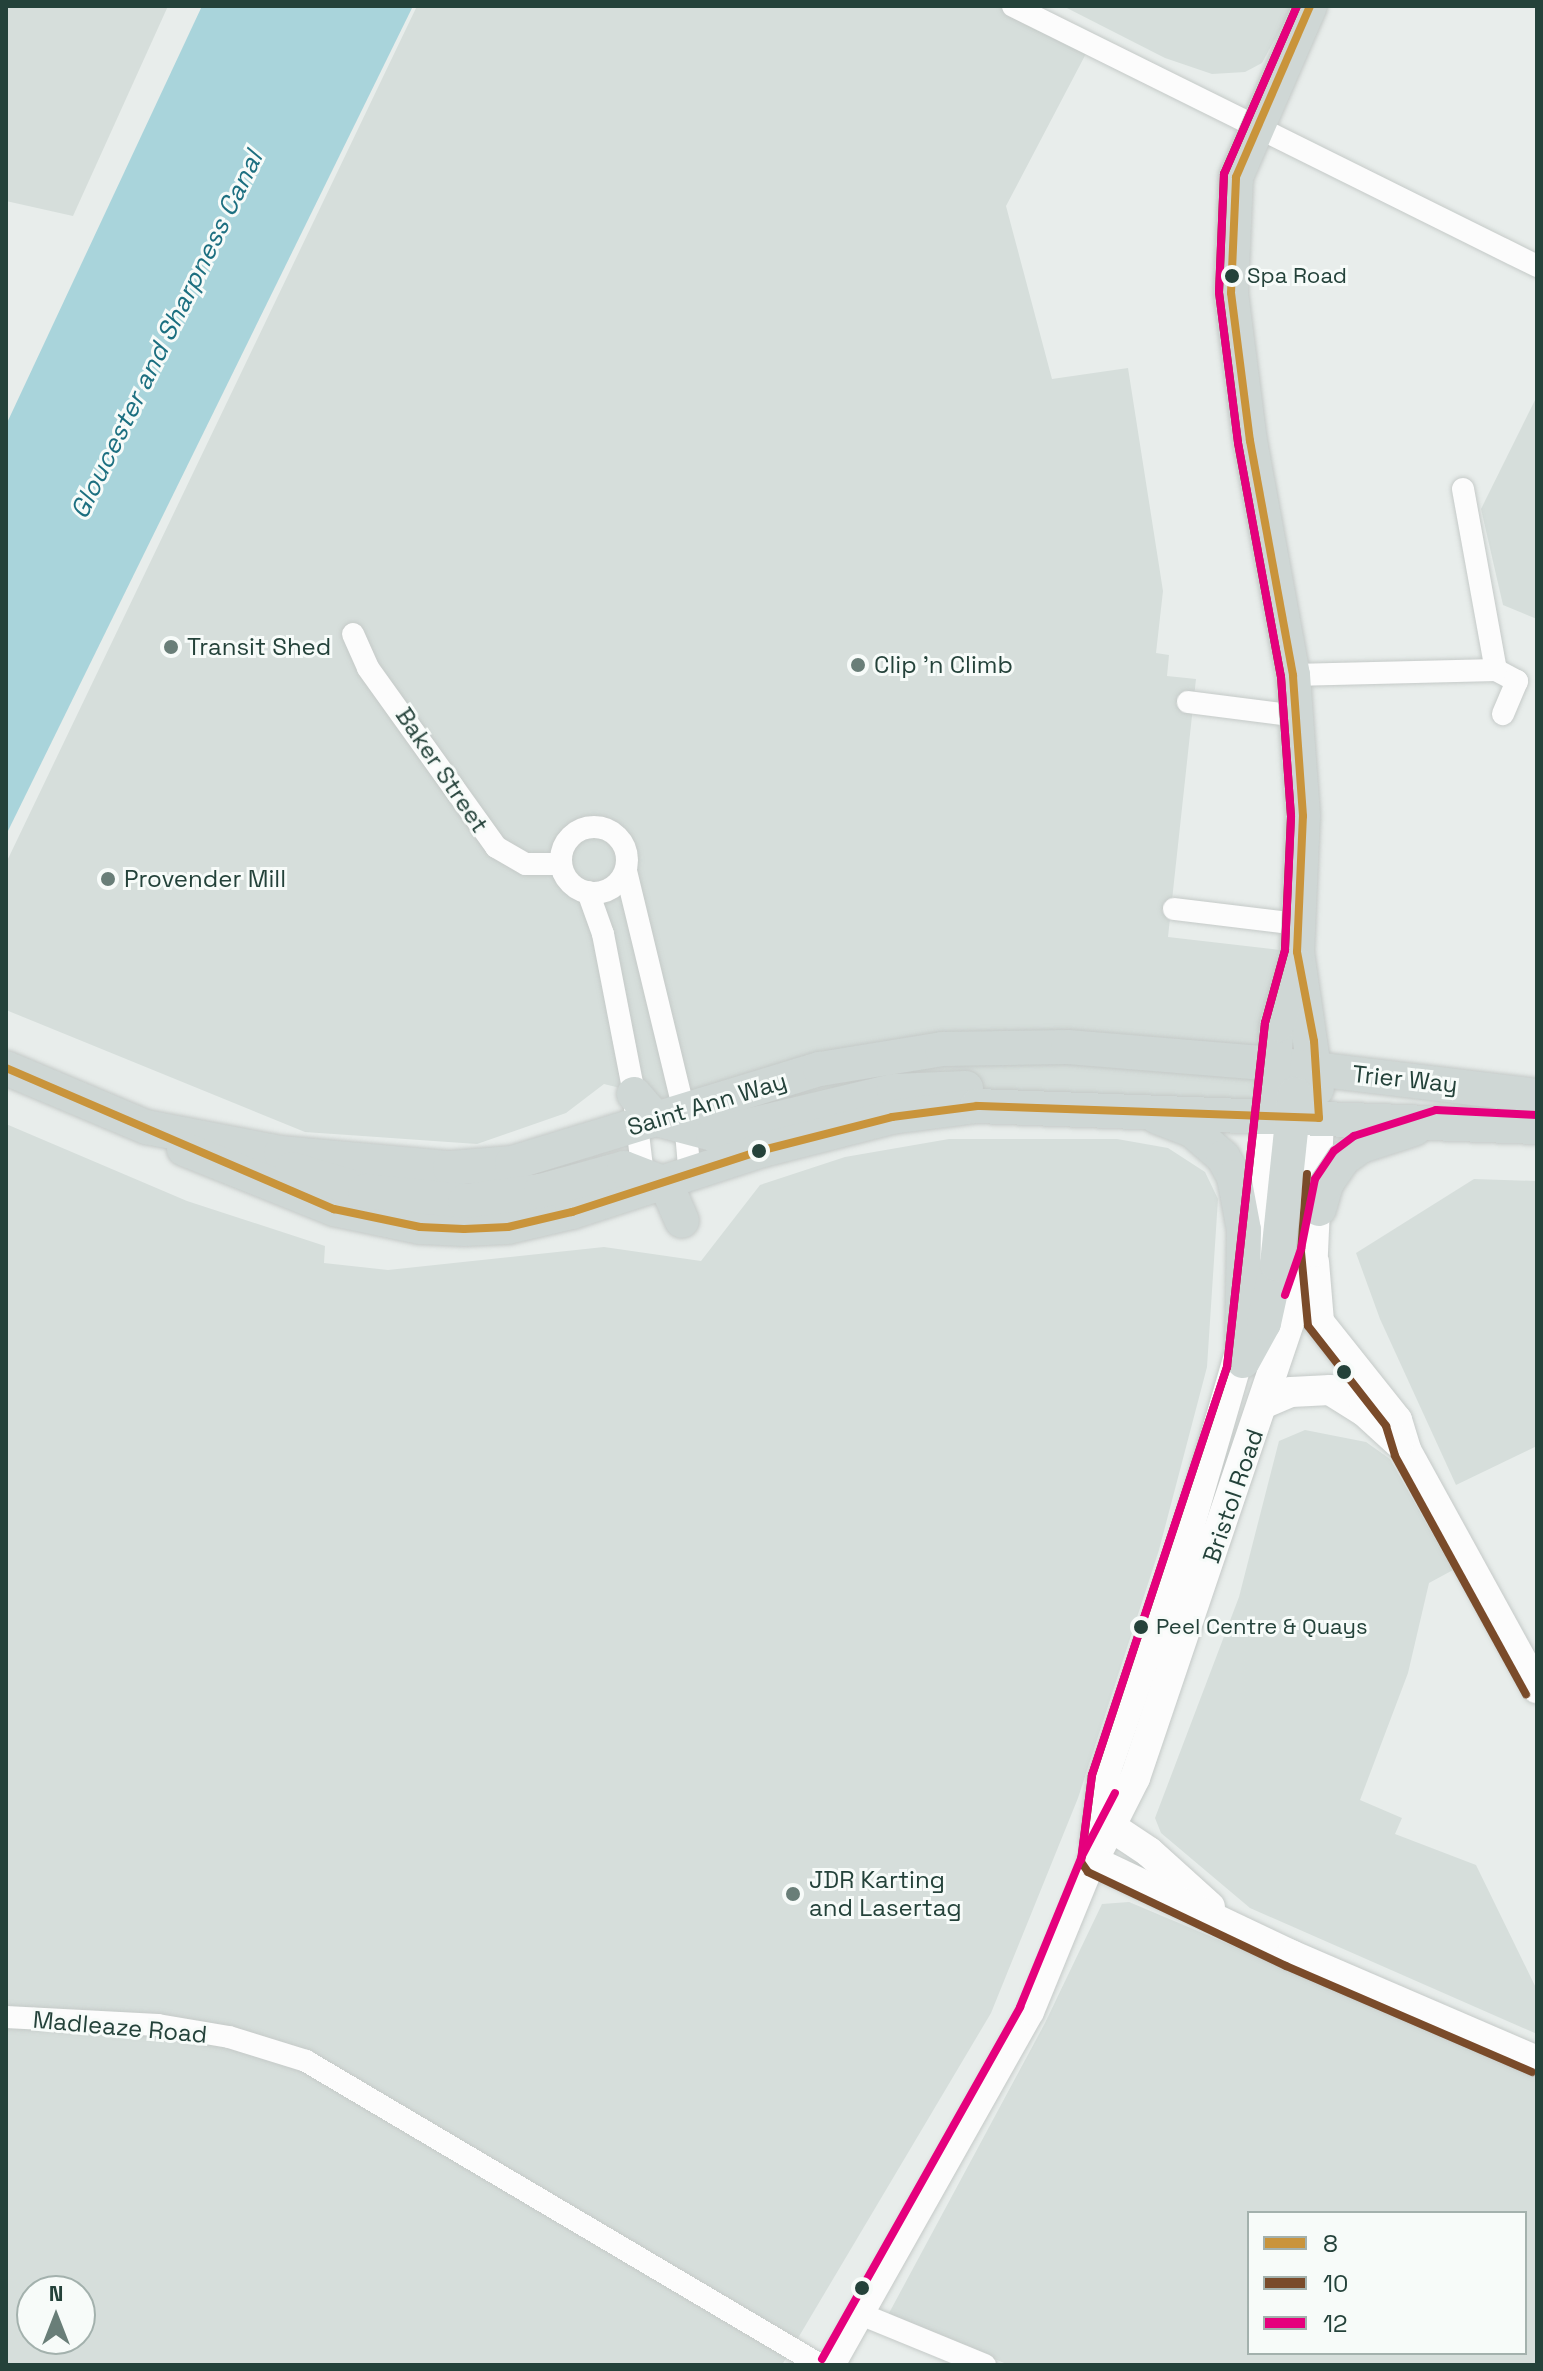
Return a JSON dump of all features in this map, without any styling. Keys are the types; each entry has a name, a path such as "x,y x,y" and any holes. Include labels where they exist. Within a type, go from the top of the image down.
{"main road":[{"path":"1240,1360 1264,1323 1277,1264 1294,1116 1315,1069 1298,938 1303,816 1293,675 1250,441 1231,293 1236,177 1255,125 1310,6"},
{"path":"1294,1116 1273,1064 1277,1025 1298,938"},
{"name":"Saint Ann Way","path":"6,1068 146,1127 281,1153 450,1168 512,1163 820,1069 942,1049 1068,1047 1273,1064"},
{"name":"Trier Way","path":"1273,1064 1537,1096"},
{"path":"659,1116 713,1134 858,1097 956,1088 1016,1090 1120,1109 1193,1131 1223,1157 1234,1177 1244,1230 1240,1360"},
{"name":"Saint Ann Way","path":"146,1127 154,1136 294,1194 379,1221 420,1227 508,1227 763,1150 892,1117 977,1106 1294,1116"},
{"name":"Trier Way","path":"1294,1116 1537,1127"},
{"name":"Bristol Road","path":"1093,1861 1105,1821 1135,1778 1265,1403 1313,1252 1319,1209 1294,1116"},
{"path":"1319,1209 1326,1184 1343,1159 1361,1146 1438,1122"},
{"path":"197,1136 308,1175 410,1198 507,1198 601,1171 661,1180 682,1221"},
{"path":"1313,1252 1319,1322 1334,1345 1380,1392 1397,1420 1406,1450 1537,1688"},
{"name":"Bristol Road","path":"1105,1821 1103,1779 1240,1360"},
{"path":"1265,1403 1302,1390 1330,1390 1364,1411 1406,1450"},
{"path":"1105,1821 1229,1925"},
{"path":"1093,1861 1229,1925 1537,2061"}],"street":[{"path":"1013,6 1537,266"},
{"path":"1463,489 1496,670"},
{"name":"Baker Street","path":"353,634 362,658 496,847 526,864 561,864"},
{"path":"1293,675 1496,670 1517,681 1503,714"},
{"path":"1188,702 1297,716"},
{"path":"626,871 611,889 588,892 572,884 561,864 572,835 593,827 623,842 659,1116 661,1180"},
{"path":"588,892 659,1116 661,1180"},
{"path":"1174,909 1298,938"},
{"name":"Bristol Road","path":"832,2365 863,2315 1031,2012 1093,1861"},
{"name":"Madleaze Road","path":"6,2017 158,2025 229,2037 306,2061 820,2365"},
{"path":"863,2315 985,2365"}],"shaded area":[{"path":"6,6 168,6 73,216 6,201"},
{"path":"417,6 1006,6 1090,46 1006,206 1052,379 1128,368 1163,591 1156,653 1169,655 1167,676 1196,679 1168,937 1297,952 1271,1115 732,1116 604,1084 566,1113 477,1144 305,1132 6,1010 6,863"},
{"path":"1063,6 1293,6 1262,63 1245,72 1212,74 1165,58"},
{"path":"1537,396 1537,619 1503,605 1481,509"},
{"path":"6,1124 187,1201 325,1246 324,1263 388,1270 604,1247 701,1261 760,1185 845,1157 949,1139 1117,1139 1168,1148 1205,1172 1218,1199 1207,1367 1159,1550 1078,1798 991,2013 782,2365 6,2365"},
{"path":"1474,1179 1537,1181 1537,1446 1456,1485 1380,1319 1356,1253"},
{"path":"1305,1430 1366,1442 1390,1459 1453,1570 1429,1583 1408,1673 1360,1800 1402,1818 1395,1834 1476,1865 1537,1990 1537,2034 1250,1908 1161,1833 1155,1818 1239,1597 1279,1441"},
{"path":"1129,1902 1537,2074 1537,2365 1009,2365 888,2315 1045,2023 1102,1904"}],"water":[{"name":"Gloucester and Sharpness Canal","path":"202,6 413,6 6,835 6,425"}],"transit line":[{"name":"10","path":"1297,6 1224,174 1219,292 1238,443 1281,677 1291,816 1285,950 1265,1023 1227,1367 1092,1775 1081,1862 1088,1872 1286,1966 1532,2072"},
{"name":"12","path":"1081,1860 1092,1775 1227,1367 1265,1023 1285,950 1291,816 1281,677 1238,443 1219,292 1224,174 1297,6"},
{"name":"8","path":"6,1068 334,1209 420,1227 464,1229 508,1227 572,1212 763,1150 892,1117 977,1106 1319,1118 1314,1041 1297,952 1303,816 1293,675 1250,441 1231,293 1236,177 1310,6"},
{"name":"12","path":"1285,1295 1301,1249 1315,1179 1334,1151 1354,1136 1436,1110 1537,1115"},
{"name":"10","path":"1307,1174 1301,1252 1308,1326 1386,1426 1395,1456 1526,1694"},
{"name":"12","path":"822,2359 1020,2007 1082,1856 1115,1793"}],"place":[{"name":"Spa Road","path":"1232,276"},
{"name":"Transit Shed","path":"171,647"},
{"name":"Clip 'n Climb","path":"858,665"},
{"name":"Provender Mill","path":"108,879"},
{"name":"Peel Centre & Quays","path":"1141,1627"},
{"name":"JDR Karting and Lasertag","path":"793,1894"}]}
